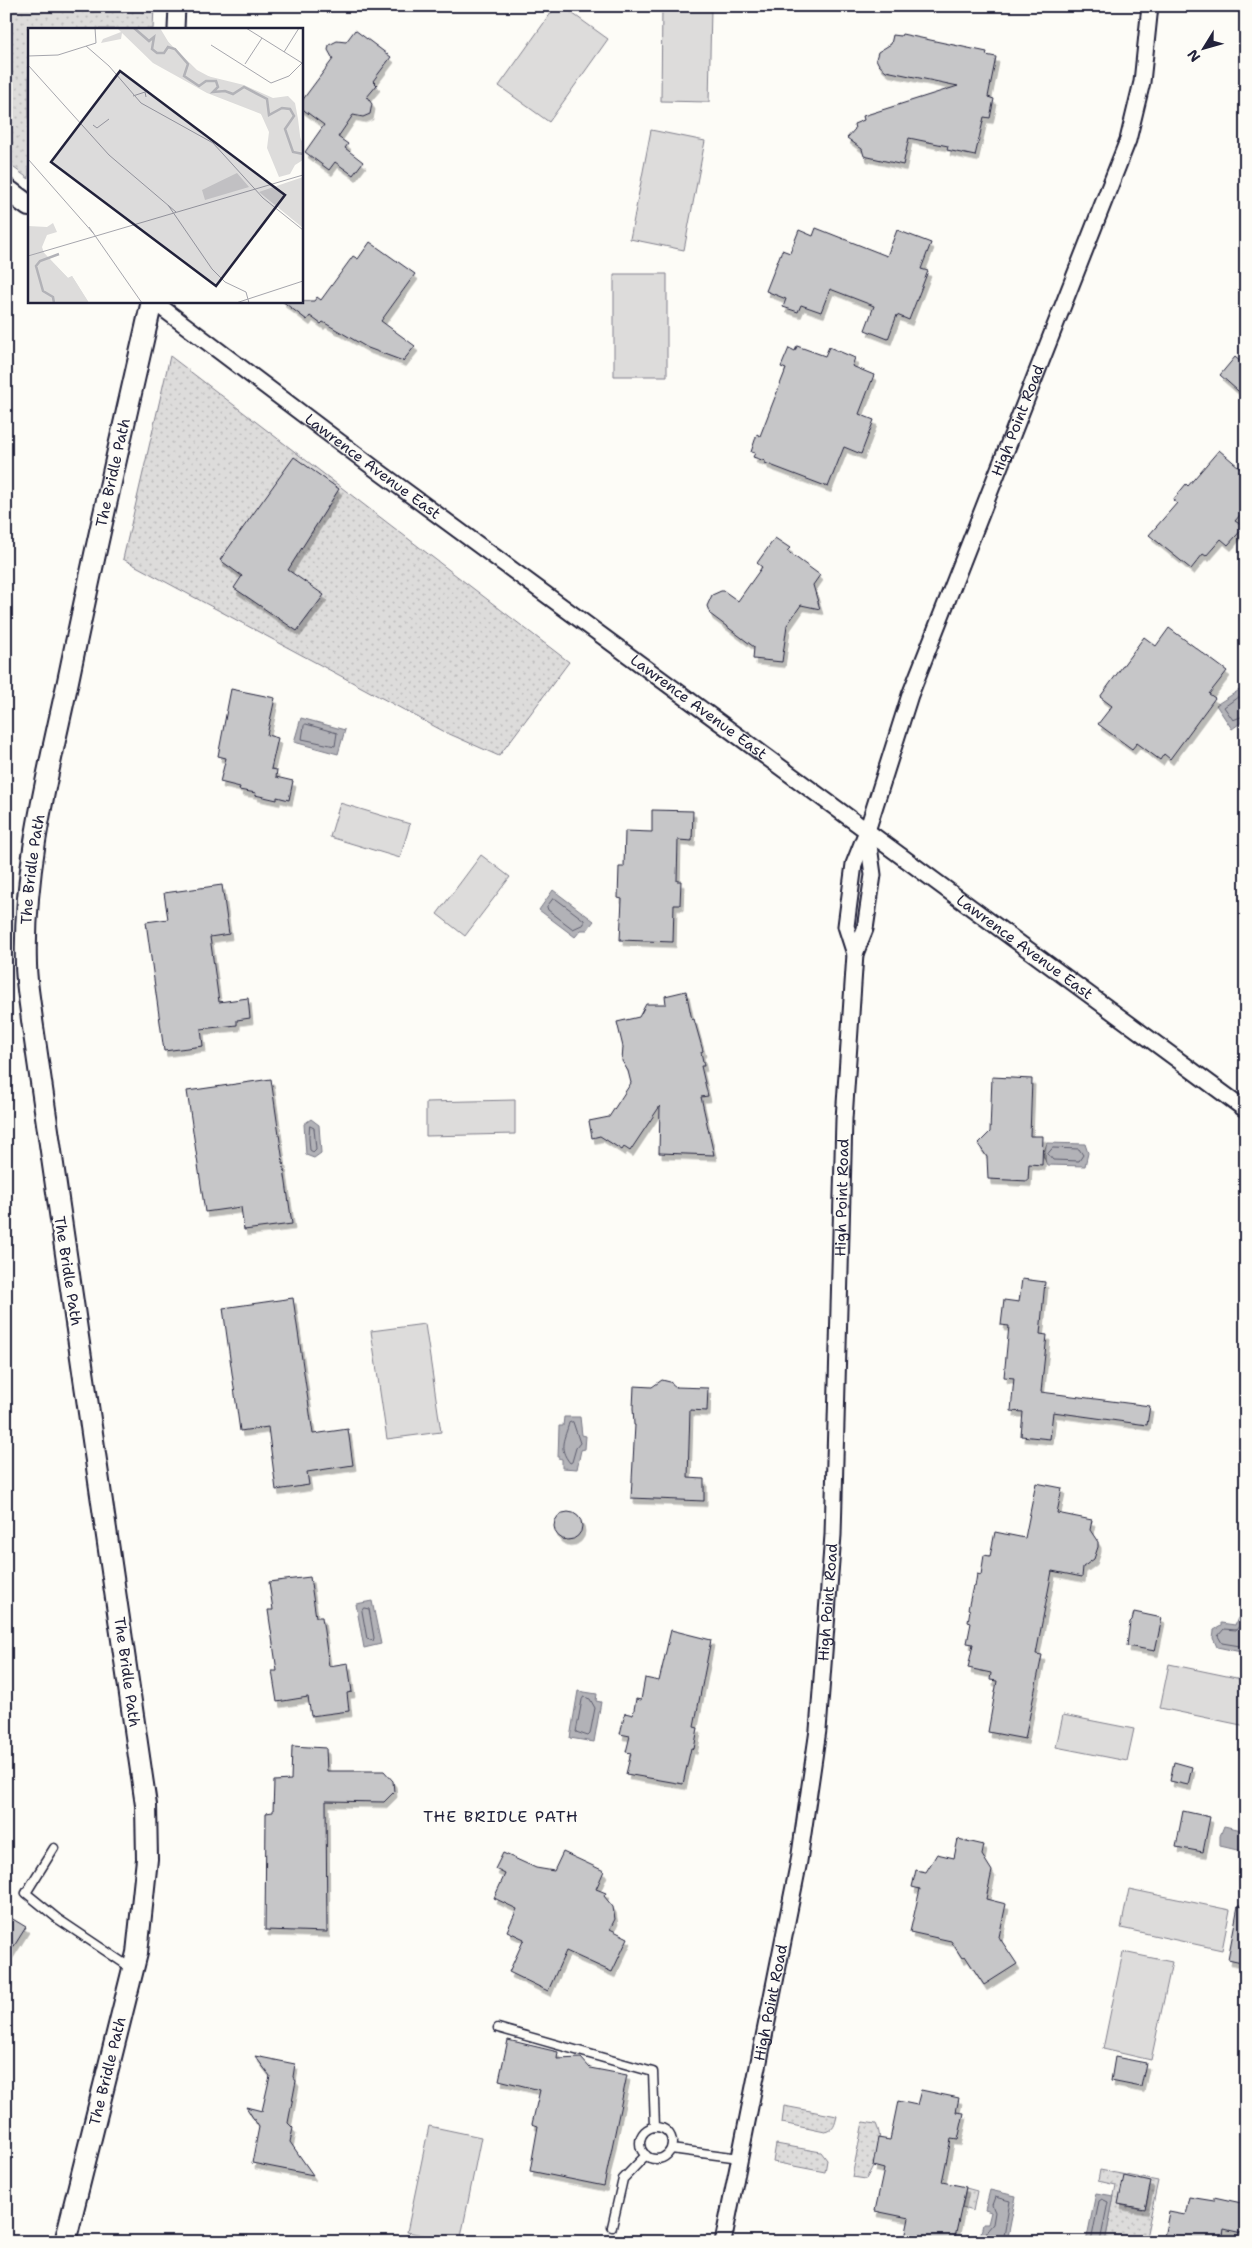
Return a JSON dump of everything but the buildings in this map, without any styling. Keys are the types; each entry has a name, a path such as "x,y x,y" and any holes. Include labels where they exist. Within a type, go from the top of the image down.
{"street":[{"path":"176,28 177,6"},
{"name":"High Point Road","path":"723,2242 799,1861 818,1730 833,1535 844,1119 855,954 866,929 873,875 867,832 910,695 1128,140 1142,82 1150,6"},
{"path":"6,189 28,205"},
{"name":"The Bridle Path","path":"66,2242 137,1953 147,1859 146,1805 33,1030 26,964 27,912 35,837 89,577 153,302"},
{"name":"Lawrence Avenue East","path":"154,302 382,474 1246,1110"}],"lane":[{"path":"54,1848 26,1893 58,1919 133,1969"},
{"path":"498,2028 653,2072 655,2127"},
{"path":"655,2127 669,2133 672,2144 671,2149 665,2156 660,2158 650,2158 640,2146 642,2135 650,2128 655,2127"},
{"path":"671,2149 740,2158"},
{"path":"612,2227 624,2179 646,2155"}],"shaded area":[{"path":"6,6 154,6 153,28 28,28 28,178 6,162"},
{"path":"556,6 562,6 608,39 549,122 499,86"},
{"path":"662,7 711,8 709,102 661,101"},
{"path":"651,130 705,141 684,250 630,239"},
{"path":"614,274 667,274 667,376 614,376"},
{"path":"170,356 569,662 499,756 445,732 123,559"},
{"path":"340,803 410,824 400,858 330,837"},
{"path":"481,855 510,877 465,936 437,914"},
{"path":"515,1100 515,1134 426,1136 426,1102"},
{"path":"425,1324 441,1432 387,1439 371,1331"},
{"path":"1169,1664 1246,1680 1246,1726 1160,1708"},
{"path":"1063,1715 1134,1729 1127,1761 1056,1747"},
{"path":"1129,1889 1230,1910 1222,1950 1121,1928"},
{"path":"1123,1952 1172,1962 1151,2060 1103,2049"},
{"path":"784,2106 837,2116 835,2124 832,2129 825,2132 782,2123"},
{"path":"863,2122 876,2124 880,2138 876,2159 866,2179 852,2177"},
{"path":"429,2126 481,2137 460,2242 407,2232"},
{"path":"776,2144 821,2152 827,2160 825,2172 773,2162"},
{"path":"1100,2170 1158,2181 1145,2242 1105,2242 1116,2185 1098,2181","holes":["1147,2181 1150,2186 1146,2206 1142,2209 1121,2205 1119,2201"]},
{"path":"966,2188 977,2191 973,2211 962,2208"}],"water":[{"path":"1241,689 1246,696 1246,719 1232,729 1216,705"},
{"path":"301,718 345,730 338,754 294,742"},
{"path":"553,890 594,921 587,930 581,930 575,937 539,910"},
{"path":"311,1119 319,1125 321,1153 314,1158 306,1155 304,1124"},
{"path":"1047,1143 1085,1144 1088,1153 1085,1166 1047,1165 1043,1155"},
{"path":"564,1417 580,1417 582,1435 586,1436 585,1449 581,1450 577,1469 562,1468 562,1459 558,1458 559,1426 563,1426"},
{"path":"372,1601 381,1644 364,1648 356,1604"},
{"path":"1242,1617 1245,1621 1246,1653 1217,1647 1213,1638 1214,1630 1221,1626 1221,1623 1235,1625 1238,1618"},
{"path":"578,1691 597,1694 596,1701 601,1702 594,1742 570,1738"},
{"path":"1224,1826 1246,1831 1246,1852 1220,1846 1220,1836"},
{"path":"990,2190 1016,2196 1007,2242 979,2242 983,2224 988,2224 991,2212 985,2210"},
{"path":"1096,2193 1114,2196 1105,2242 1086,2242"}],"district":[{"name":"THE BRIDLE PATH","path":"501,1816"}]}
